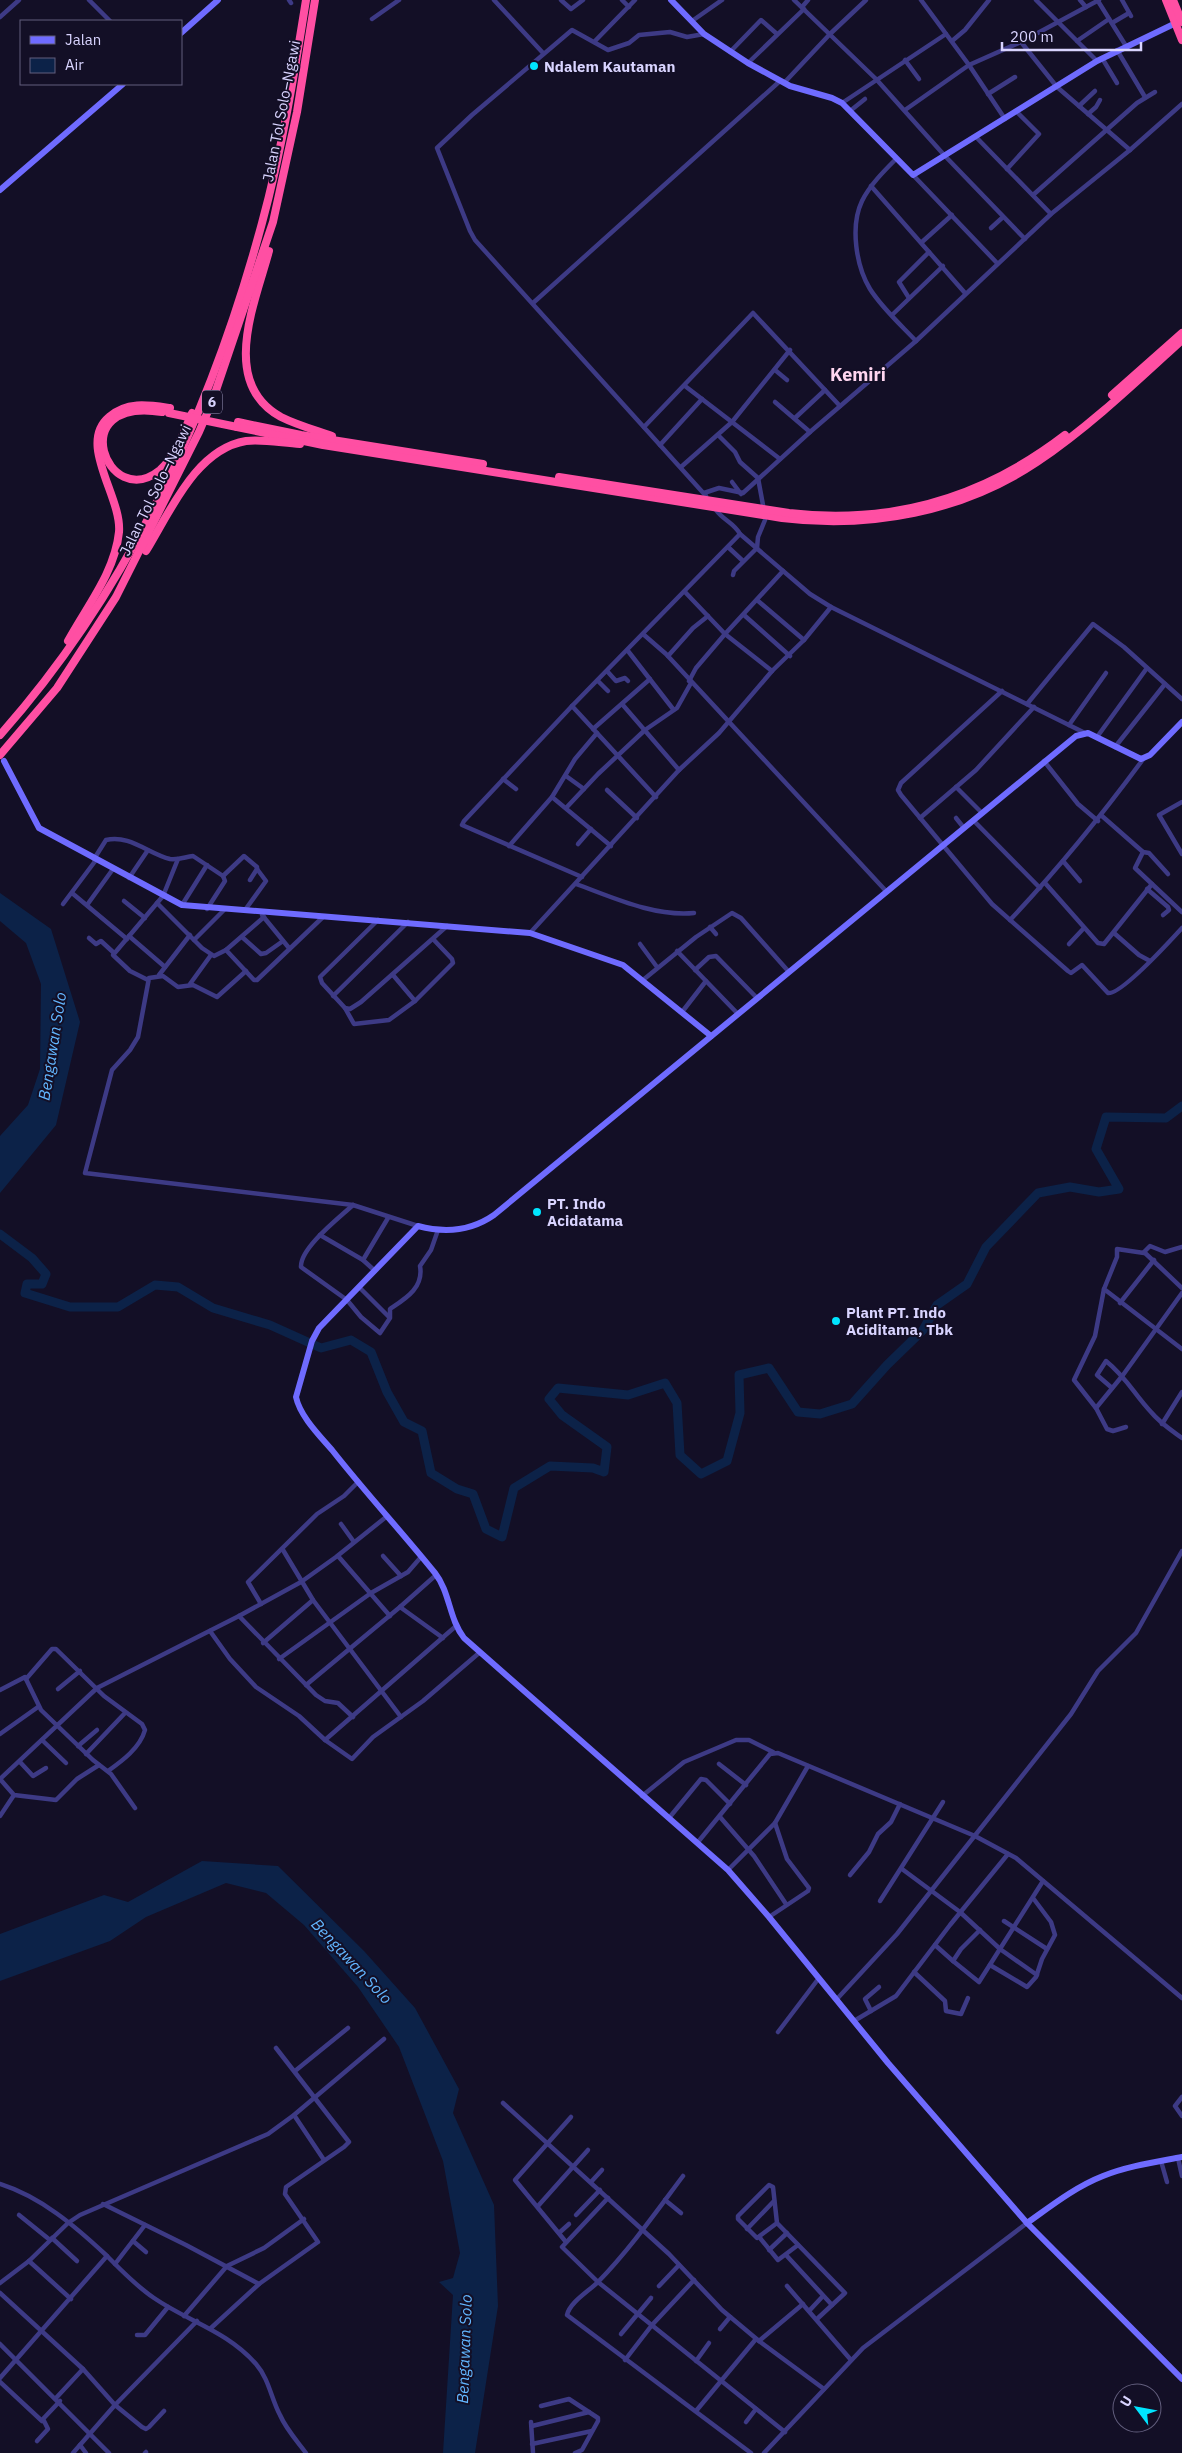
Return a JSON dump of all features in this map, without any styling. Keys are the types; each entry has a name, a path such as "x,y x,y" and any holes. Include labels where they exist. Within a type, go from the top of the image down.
{"highway":[{"name":"Jalan Tol Solo–Ngawi","path":"0,735 52,671 128,556 174,467 219,358 263,222 288,110 306,0"},
{"name":"Jalan Tol Solo–Ngawi","path":"2,758 75,662 129,573 183,467 212,402 273,222 297,112 315,0"},
{"path":"1166,0 1181,22"},
{"path":"1173,0 1181,22 1182,40"},
{"path":"273,222 272,241 245,345 248,378 262,401 280,416 357,443"},
{"path":"52,671 106,574 117,545 118,515 98,455 98,434 102,425 115,412 131,406 146,404 170,411 238,424 789,513 840,516 895,511 953,497 994,480 1031,459 1070,431 1182,334"},
{"path":"238,424 323,445 792,519 838,522 883,518 927,511 950,504 992,487 1030,466 1068,439 1182,340"},
{"path":"170,411 140,410 124,414 112,421 106,428 102,444 106,459 111,468 120,475 135,479 145,478 161,469 171,456 208,377 219,358"},
{"path":"129,573 145,552 192,476 214,453 232,444 247,441 323,445"}],"street":[{"path":"0,17 19,0"},
{"path":"89,0 109,20"},
{"path":"182,32 218,0"},
{"path":"372,19 399,0"},
{"path":"494,0 543,53"},
{"path":"561,0 571,9 583,0"},
{"path":"622,0 629,7"},
{"path":"595,41 635,0"},
{"path":"692,21 722,0"},
{"path":"748,63 803,8 808,0"},
{"path":"533,303 782,82 866,0"},
{"path":"921,0 969,65 1005,119"},
{"path":"952,41 965,30 990,0"},
{"path":"1036,0 1077,42 1099,60 1117,83"},
{"path":"1080,0 1086,7"},
{"path":"905,110 969,65 1020,42 1098,0 1126,46"},
{"path":"1077,42 1110,21 1130,15 1122,0"},
{"path":"674,1 704,34 748,63 782,82 842,103 997,263"},
{"path":"797,1 876,79 945,156 1025,239"},
{"path":"730,52 761,20 777,34"},
{"path":"913,175 1099,60 1117,50 1181,22"},
{"path":"704,34 688,37 670,32 639,35 630,43 608,50 595,41 572,30 472,115 437,148 472,235 705,494 721,488 741,494"},
{"path":"842,103 946,34"},
{"path":"1020,42 1057,87 1130,150"},
{"path":"1117,50 1144,97"},
{"path":"905,60 919,79"},
{"path":"988,94 1014,77"},
{"path":"0,190 122,85"},
{"path":"1079,106 1095,91"},
{"path":"1033,195 1144,97 1155,92"},
{"path":"850,111 865,99"},
{"path":"1088,114 1096,107 1100,100"},
{"path":"741,494 916,341 1051,214 1130,150 1182,104"},
{"path":"1007,168 1039,134 1017,112"},
{"path":"976,137 1051,214"},
{"path":"896,160 871,186 859,207 854,235 863,273 870,289 916,341"},
{"path":"871,186 965,293"},
{"path":"922,242 952,215"},
{"path":"991,228 1003,216"},
{"path":"910,298 899,282 930,252"},
{"path":"892,315 943,266"},
{"path":"644,426 685,386 753,313 790,350 840,406"},
{"path":"681,467 719,436 790,350"},
{"path":"775,370 787,380"},
{"path":"685,386 780,459"},
{"path":"795,418 825,390"},
{"path":"660,445 702,399"},
{"path":"775,402 810,432"},
{"path":"719,436 735,452 740,462 758,478 764,505"},
{"path":"732,482 741,494"},
{"path":"716,510 740,534 810,594 830,607 1083,732 1097,737 1136,758 1144,758"},
{"path":"733,575 734,571 757,548 758,537 766,520"},
{"path":"694,913 682,914 635,905 462,825 467,817 572,706 686,592 740,534"},
{"path":"728,546 743,561"},
{"path":"566,808 617,755 645,730 677,708 684,699 696,668 783,571"},
{"path":"686,592 725,634 772,671"},
{"path":"757,600 804,640"},
{"path":"530,933 679,770 728,723 772,671 790,656 830,607"},
{"path":"744,615 790,656"},
{"path":"668,656 693,628 708,616"},
{"path":"1027,704 1093,624 1182,699"},
{"path":"643,634 668,656 728,723 886,891"},
{"path":"628,651 673,709"},
{"path":"1097,737 1147,668"},
{"path":"607,671 616,681 625,678 628,681"},
{"path":"1069,725 1106,673"},
{"path":"510,846 552,797 595,731 650,679"},
{"path":"598,680 608,691"},
{"path":"1116,747 1165,684"},
{"path":"1002,691 899,787 901,796 980,891 1010,920 1071,974 1082,965 1111,994 1150,961 1182,928"},
{"path":"622,704 679,770"},
{"path":"572,706 656,797"},
{"path":"920,818 976,770 1034,707"},
{"path":"1010,920 1045,883 1102,816 1144,758 1182,722"},
{"path":"262,915 242,937 217,956 212,956 190,984 180,987 159,975 151,976 148,980 138,1036 130,1050 112,1070 85,1173 353,1205 388,1218 418,1226 438,1230 457,1229 490,1217 1069,740 1083,732"},
{"path":"2,758 38,827 129,878 182,905 207,909 245,911 262,915 408,922 530,933 618,963 643,980 711,1036"},
{"path":"1044,761 1078,804 1098,820"},
{"path":"566,776 584,788"},
{"path":"504,779 516,789"},
{"path":"956,787 982,813"},
{"path":"607,790 637,818"},
{"path":"552,797 611,846"},
{"path":"1182,802 1159,814 1182,854"},
{"path":"1102,816 1144,852 1149,853 1168,874"},
{"path":"956,818 964,828"},
{"path":"973,820 1040,888"},
{"path":"578,844 592,829"},
{"path":"63,904 108,840 124,840 165,857 178,859 193,856 223,876 225,881 207,909"},
{"path":"129,878 148,850"},
{"path":"1144,852 1135,868 1182,912"},
{"path":"223,876 243,856 257,867 256,870 266,881 245,911"},
{"path":"148,980 112,956 163,896 178,859"},
{"path":"1063,861 1080,881"},
{"path":"182,905 207,865"},
{"path":"87,905 113,869"},
{"path":"250,880 256,870"},
{"path":"1045,883 1100,944 1104,944 1114,933 1152,884"},
{"path":"1147,890 1168,907 1169,910 1163,915"},
{"path":"72,892 166,967"},
{"path":"124,901 145,918"},
{"path":"157,903 212,956"},
{"path":"194,940 224,910"},
{"path":"643,980 710,926 729,914 735,913 789,972"},
{"path":"262,915 289,948"},
{"path":"226,950 254,980 257,980 323,917"},
{"path":"378,920 322,974 321,980 345,1008 350,1021 361,1024 389,1020 415,1001 453,963 452,959 432,939"},
{"path":"333,996 408,922"},
{"path":"345,1008 352,1008 362,1002 448,925"},
{"path":"710,926 716,934"},
{"path":"1068,944 1084,928"},
{"path":"1114,933 1139,955 1150,961"},
{"path":"159,975 190,936"},
{"path":"242,937 261,954 266,953 283,940"},
{"path":"89,938 96,944 101,941 114,953"},
{"path":"640,944 657,967"},
{"path":"677,951 738,1014"},
{"path":"695,970 712,956 716,956 757,998"},
{"path":"190,984 219,997 246,972"},
{"path":"393,975 415,1001"},
{"path":"682,1012 706,981"},
{"path":"353,1205 320,1235 303,1258 301,1267 347,1300 361,1317 380,1333 390,1318 390,1309 405,1301 421,1278 420,1266 431,1250 438,1230"},
{"path":"363,1260 388,1218"},
{"path":"418,1226 360,1288 319,1328 312,1341 297,1390 298,1404 357,1483 436,1575 448,1598 456,1626 479,1653 728,1870 769,1916 836,2000 1027,2223 1182,2379"},
{"path":"320,1235 363,1260 375,1272"},
{"path":"1144,1253 1150,1246 1165,1252 1182,1247"},
{"path":"1126,1427 1117,1431 1108,1429 1096,1408 1074,1380 1095,1336 1104,1289 1117,1257 1117,1249 1144,1253 1154,1260 1182,1288"},
{"path":"1120,1303 1154,1260"},
{"path":"360,1288 390,1318"},
{"path":"1104,1289 1182,1350"},
{"path":"1096,1408 1123,1375 1182,1293"},
{"path":"1112,1388 1097,1375 1106,1362 1123,1375 1139,1398 1162,1424 1182,1438"},
{"path":"1162,1424 1182,1392"},
{"path":"261,1604 247,1583 318,1514 344,1496 357,1483"},
{"path":"99,1765 76,1779 58,1800 14,1795 0,1779 97,1688 239,1616 301,1582 338,1556 386,1517"},
{"path":"341,1524 354,1542"},
{"path":"283,1550 313,1600 401,1717"},
{"path":"836,2000 897,1934 1076,1708 1098,1671 1136,1633 1182,1551"},
{"path":"338,1556 390,1616"},
{"path":"383,1556 401,1576"},
{"path":"279,1659 370,1593 411,1570 421,1557"},
{"path":"306,1685 390,1616 436,1575"},
{"path":"263,1643 313,1600"},
{"path":"400,1607 443,1638"},
{"path":"239,1616 263,1643 324,1701 338,1702 353,1717"},
{"path":"325,1740 456,1626"},
{"path":"210,1631 230,1659 251,1682 309,1723 325,1740 352,1759 373,1737 401,1717 479,1653"},
{"path":"26,1679 54,1648 125,1713 142,1724 145,1733 130,1753 108,1771"},
{"path":"58,1689 80,1671"},
{"path":"0,1690 24,1677 26,1679"},
{"path":"26,1679 38,1707 86,1754 108,1771 135,1808"},
{"path":"0,1734 38,1707"},
{"path":"86,1754 125,1713"},
{"path":"78,1746 97,1730"},
{"path":"42,1740 66,1763"},
{"path":"642,1796 690,1758 736,1740 749,1740 772,1752 975,1836 1008,1854 1043,1881 1182,1998"},
{"path":"698,1842 772,1752"},
{"path":"20,1762 33,1776 46,1768"},
{"path":"719,1764 746,1785"},
{"path":"728,1870 775,1823 808,1766"},
{"path":"669,1818 702,1779 730,1804"},
{"path":"0,1816 14,1795"},
{"path":"880,1900 944,1802"},
{"path":"850,1875 869,1852 878,1834 891,1822 900,1804"},
{"path":"720,1817 748,1848 786,1904"},
{"path":"769,1916 808,1891 809,1888 786,1859 775,1823"},
{"path":"854,2021 893,1999 960,1912 1008,1854"},
{"path":"902,1869 960,1912 1000,1949 1037,1975"},
{"path":"935,1945 979,1982 1043,1881"},
{"path":"990,1965 1027,1987 1032,1984 1055,1937 1054,1928 1047,1915 1032,1898"},
{"path":"1004,1921 1047,1950"},
{"path":"953,1961 961,1949 980,1930"},
{"path":"914,1972 945,2001 946,2011 961,2014 968,1998"},
{"path":"778,2032 819,1978"},
{"path":"871,2011 865,1999 879,1987"},
{"path":"295,2071 348,2028"},
{"path":"0,2283 29,2261 68,2222 103,2204 268,2134 316,2097 384,2039"},
{"path":"211,2328 259,2284 318,2241 285,2194 286,2186 349,2142 316,2097 276,2048"},
{"path":"1182,2097 1176,2106 1182,2116"},
{"path":"503,2104 643,2230 730,2317 824,2389"},
{"path":"294,2115 324,2160"},
{"path":"566,2242 515,2179 571,2117"},
{"path":"538,2206 588,2150"},
{"path":"766,2453 851,2360 913,2309 1066,2196 1104,2175 1180,2157 1182,2176"},
{"path":"1161,2161 1167,2182"},
{"path":"590,2182 602,2170"},
{"path":"684,2176 643,2230 598,2282 571,2308 568,2315 625,2360 752,2453"},
{"path":"0,2184 27,2194 68,2222 107,2256 135,2284 168,2307 211,2328 235,2344 256,2365 268,2383 279,2415 306,2453"},
{"path":"777,2223 760,2238 754,2238 738,2216 769,2185 773,2187 777,2223 845,2293 817,2319"},
{"path":"576,2215 600,2190"},
{"path":"608,2198 562,2247 598,2282 785,2432"},
{"path":"665,2200 681,2213"},
{"path":"747,2229 774,2201"},
{"path":"103,2204 259,2284"},
{"path":"20,2215 77,2261"},
{"path":"184,2316 227,2266 264,2248 304,2219"},
{"path":"559,2233 568,2224"},
{"path":"115,2264 145,2226"},
{"path":"770,2250 787,2233"},
{"path":"760,2238 778,2260 798,2245"},
{"path":"133,2241 146,2252"},
{"path":"786,2255 832,2305"},
{"path":"37,2441 48,2429 0,2380 107,2256"},
{"path":"29,2261 70,2299"},
{"path":"659,2286 679,2265"},
{"path":"625,2360 652,2325 694,2280"},
{"path":"787,2286 851,2360"},
{"path":"0,2293 83,2369 115,2405 146,2429 164,2411"},
{"path":"809,2311 823,2296"},
{"path":"621,2334 651,2298"},
{"path":"696,2411 758,2340 803,2304"},
{"path":"137,2335 144,2335 168,2307"},
{"path":"720,2329 730,2317"},
{"path":"72,2453 115,2405 197,2322"},
{"path":"0,2344 58,2399 88,2434 109,2453"},
{"path":"696,2360 709,2344"},
{"path":"42,2421 83,2369"},
{"path":"541,2406 569,2399 590,2412 598,2420 582,2450 575,2453"},
{"path":"746,2422 756,2409"},
{"path":"533,2453 531,2424 590,2412"},
{"path":"532,2444 592,2431"},
{"path":"80,2445 86,2453"}],"water":[{"name":"Bengawan Solo","path":"0,893 51,929 80,1022 56,1125 0,1193 0,1136 28,1105 40,1069 41,984 26,943 0,921"},
{"name":"Bengawan Solo","path":"202,1861 278,1866 364,1951 415,2008 459,2089 453,2113 494,2205 498,2306 475,2453 443,2453 453,2295 439,2282 453,2278 460,2253 443,2161 399,2047 358,1987 304,1925 266,1893 226,1883 146,1917 110,1941 0,1981 0,1934 104,1895 128,1902"}],"waterway":[{"path":"0,1234 32,1258 46,1274 42,1284 27,1284 25,1293 70,1307 118,1307 155,1285 178,1287 213,1308 270,1325 321,1348 351,1340 371,1352 387,1392 404,1422 422,1431 431,1473 457,1489 473,1494 486,1529 502,1537 514,1488 550,1466 593,1468 604,1472 607,1447 562,1415 549,1399 558,1388 628,1395 665,1383 677,1403 680,1455 701,1474 727,1461 740,1413 739,1375 769,1368 798,1412 820,1414 852,1404 887,1365 923,1330 937,1305 967,1284 986,1247 1038,1193 1070,1187 1099,1192 1119,1189 1096,1149 1106,1117 1166,1118 1182,1106"}],"place":[{"name":"Ndalem Kautaman","path":"534,66"},
{"name":"PT. Indo Acidatama","path":"537,1212"},
{"name":"Plant PT. Indo Aciditama, Tbk","path":"836,1321"}],"district":[{"name":"Kemiri","path":"858,374"}]}
